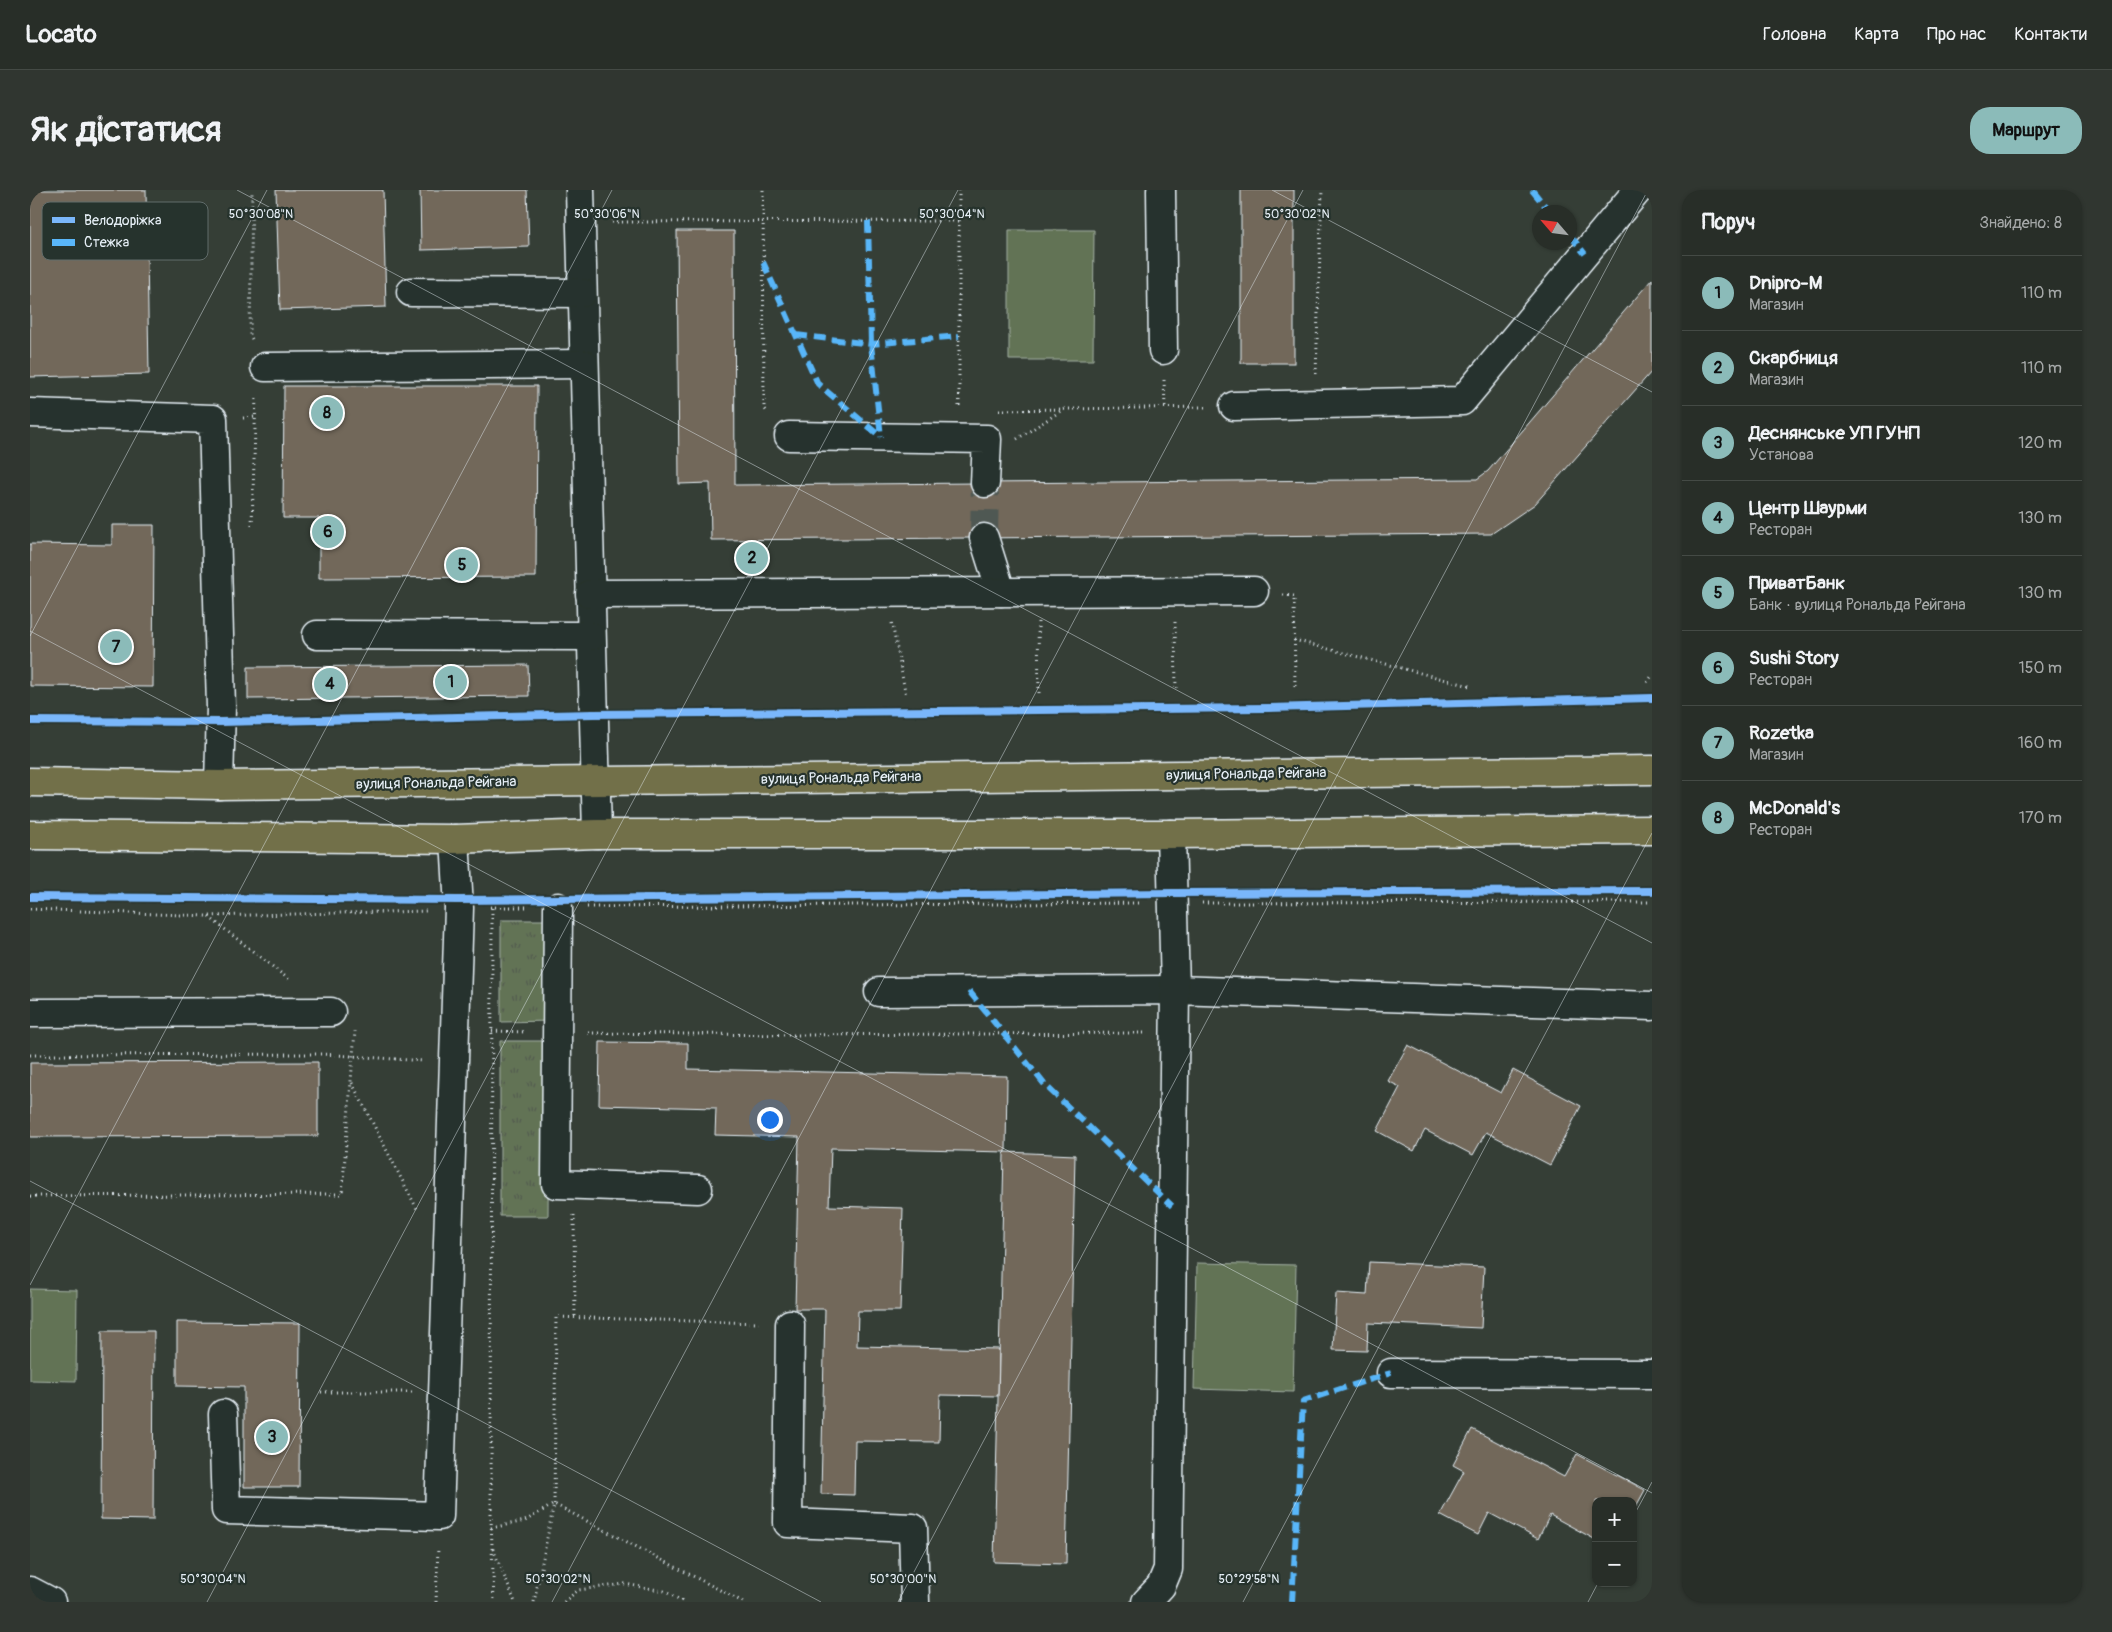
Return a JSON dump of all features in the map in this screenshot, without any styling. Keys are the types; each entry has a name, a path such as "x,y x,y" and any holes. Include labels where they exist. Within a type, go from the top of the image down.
{"main road":[{"name":"вулиця Рональда Рейгана","path":"30,782 219,786 595,780 1652,770"},
{"path":"30,835 455,839 597,834 1172,834 1652,830"}],"lane":[{"path":"580,190 597,834"},
{"path":"1160,190 1163,350"},
{"path":"1234,406 1462,401 1638,190"},
{"path":"411,292 582,293"},
{"path":"265,367 584,364"},
{"path":"30,413 213,419 221,707 219,786"},
{"path":"789,436 986,439 985,471"},
{"path":"984,538 1001,592"},
{"path":"590,594 1254,591"},
{"path":"317,635 591,636"},
{"path":"1146,1602 1161,1586 1168,1569 1175,990 1172,834"},
{"path":"223,1414 226,1510 438,1516 459,904 455,839"},
{"path":"547,903 557,1032 556,1184 698,1189"},
{"path":"879,992 1175,990 1652,1006"},
{"path":"30,1013 331,1012"},
{"path":"790,1324 788,1523 913,1528 915,1602"},
{"path":"1391,1373 1652,1374"},
{"path":"30,1591 51,1602"}],"path":[{"path":"763,190 764,408 789,436"},
{"path":"959,190 959,410 968,410"},
{"path":"1315,404 1322,190"},
{"path":"580,222 959,221"},
{"path":"997,410 1234,406"},
{"path":"985,471 1065,409"},
{"path":"1254,591 1294,596 1295,689"},
{"path":"1038,592 1038,694"},
{"path":"1174,592 1176,691"},
{"path":"885,593 906,696"},
{"path":"1294,640 1470,686"},
{"path":"1647,682 1652,676"},
{"path":"586,898 625,898"},
{"path":"30,909 207,916 450,910 459,904 547,903 1652,902"},
{"path":"459,904 492,907 547,903"},
{"path":"492,907 492,1546 494,1602"},
{"path":"207,916 292,982"},
{"path":"30,1196 342,1194 356,1032 331,1012"},
{"path":"492,1032 797,1035 1174,1032"},
{"path":"30,1054 321,1054 432,1061"},
{"path":"352,1083 420,1215"},
{"path":"574,1184 575,1317"},
{"path":"534,1602 554,1504 556,1317 790,1324"},
{"path":"492,1528 525,1520 554,1504"},
{"path":"554,1504 743,1602"},
{"path":"436,1602 438,1516"},
{"path":"492,1546 515,1602"},
{"path":"564,1602 578,1590 626,1584 664,1592 684,1602"}],"green space":[{"path":"1009,230 1094,230 1093,360 1009,360"},
{"path":"501,920 550,920 550,1021 501,1022"},
{"path":"500,1041 549,1041 548,1216 500,1216"},
{"path":"1197,1263 1296,1265 1293,1392 1194,1389"},
{"path":"30,1289 77,1290 76,1381 30,1380"}],"building":[{"path":"30,190 146,190 146,202 42,202 42,260 147,260 149,374 30,377"},
{"path":"276,190 383,190 386,307 280,310"},
{"path":"420,190 527,190 529,247 421,250"},
{"path":"1241,190 1294,190 1294,363 1241,363"},
{"path":"677,231 734,231 735,485 1477,479 1488,471 1652,279 1652,371 1535,504 1491,534 711,540 710,483 679,484"},
{"path":"284,386 537,386 536,577 319,578 319,518 283,518"},
{"path":"112,525 154,525 153,687 30,686 30,544 112,545"},
{"path":"528,665 529,696 248,699 248,667"},
{"path":"600,1042 688,1043 688,1069 1007,1076 1006,1152 831,1148 829,1206 903,1208 900,1311 858,1311 857,1346 999,1349 998,1396 940,1395 939,1442 855,1441 854,1495 821,1494 825,1309 795,1309 799,1137 715,1135 716,1108 599,1105"},
{"path":"1408,1045 1501,1093 1513,1070 1581,1106 1550,1165 1486,1132 1473,1155 1425,1130 1414,1151 1377,1131 1400,1087 1388,1081"},
{"path":"318,1062 318,1136 30,1137 30,1063"},
{"path":"1006,1152 1075,1155 1066,1564 994,1562 1004,1154"},
{"path":"1369,1262 1484,1267 1481,1328 1368,1323 1367,1351 1333,1350 1336,1293 1367,1295"},
{"path":"177,1322 300,1323 299,1487 244,1487 244,1387 177,1386"},
{"path":"102,1331 154,1331 153,1520 101,1519"},
{"path":"1472,1429 1564,1477 1577,1454 1645,1490 1637,1505 1637,1497 1592,1497 1592,1538 1550,1515 1538,1539 1489,1513 1478,1535 1440,1515 1464,1471 1453,1465"}],"tunnel":[{"path":"984,538 985,483"}],"marked path":[{"path":"1532,190 1544,205"},
{"path":"868,221 871,344 881,437"},
{"path":"1577,244 1585,254"},
{"path":"763,262 818,384 881,437"},
{"path":"796,335 871,344 959,336"},
{"path":"969,991 1045,1085 1172,1206"},
{"path":"1292,1602 1303,1401 1391,1373"}],"cycle path":[{"path":"30,721 221,722 593,714 1268,708 1652,698"},
{"path":"30,897 459,900 1174,893 1652,891"}],"place":[{"name":"McDonald's","path":"327,413"},
{"name":"Sushi Story","path":"328,532"},
{"name":"Скарбниця","path":"752,558"},
{"name":"ПриватБанк","path":"462,565"},
{"name":"Rozetka","path":"116,647"},
{"name":"Dnipro-M","path":"451,682"},
{"name":"Центр Шаурми","path":"330,684"},
{"name":"Деснянське УП ГУНП","path":"272,1437"}]}
